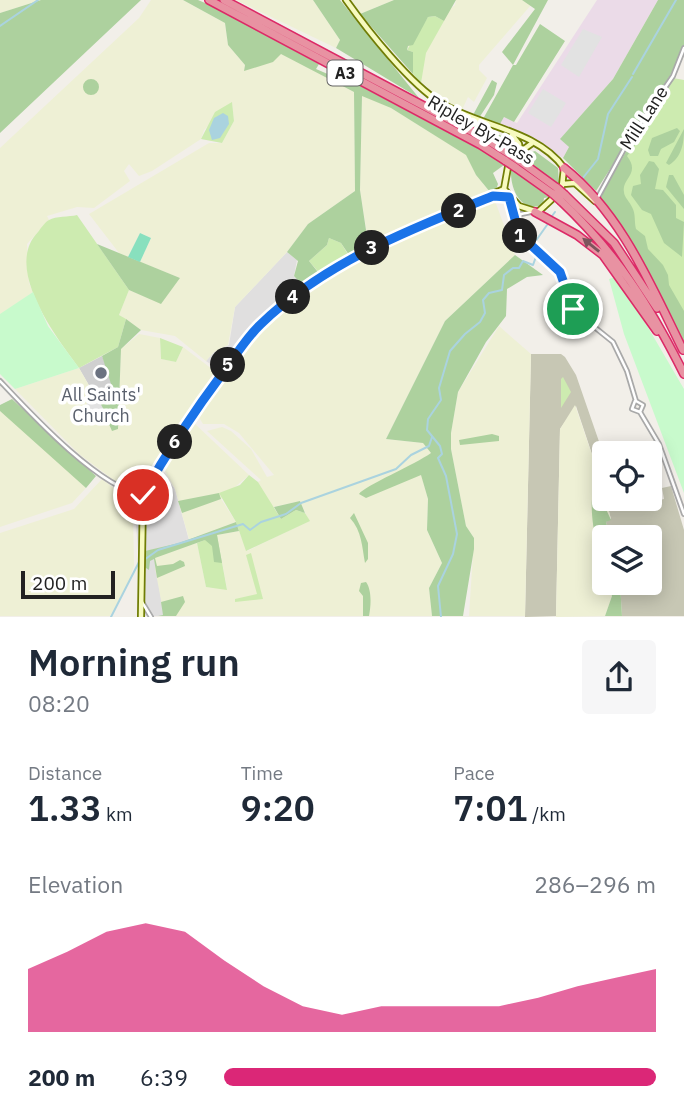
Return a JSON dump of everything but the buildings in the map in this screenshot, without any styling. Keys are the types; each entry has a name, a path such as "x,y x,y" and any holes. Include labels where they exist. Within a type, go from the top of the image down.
{"highway":[{"name":"Ripley By-Pass","path":"209,0 481,145 514,159"},
{"name":"Ripley By-Pass","path":"224,0 432,110 514,159 557,190 619,261 676,358"},
{"name":"A3","path":"564,168 596,200 632,250 684,350"},
{"name":"Ripley By-Pass","path":"563,198 614,243 684,350"},
{"name":"A3","path":"533,212 577,234 617,270 684,374"}],"main road":[{"path":"346,0 425,92 451,109 532,144 564,168 557,190 544,209 533,212 510,199 493,196"},
{"path":"141,617 143,495 194,411 262,323 305,288 351,258 505,189 520,144 512,134"},
{"path":"514,159 532,144"},
{"path":"557,190 575,183 596,200"},
{"path":"505,189 510,199"}],"street":[{"name":"Mill Lane","path":"596,200 629,140 673,76 684,48"},
{"path":"589,192 596,193 602,189"},
{"path":"510,199 519,234 560,272 577,313 604,333 618,351 636,401 643,405 640,412"},
{"path":"516,222 521,214 533,212"},
{"path":"0,381 102,475 123,490 143,495"},
{"path":"636,401 632,409 640,412 663,454 684,514"},
{"path":"142,602 151,617"}],"shaded area":[{"path":"0,0 41,0 0,13"},
{"path":"151,0 183,0 225,23 228,45 245,65 244,70 281,53 354,92 355,191 308,224 287,252 235,307 228,345 214,352 206,361 175,336 141,330 119,315 129,290 161,303 180,278 140,262 151,238 140,233 128,257 119,253 89,214 209,143 222,143 234,121 232,103 204,130 201,139 152,171 139,176 129,164 124,171 130,181 94,208 77,207 47,216 49,220 27,244 29,283 33,292 0,315 0,148 139,18"},
{"path":"236,0 313,0 340,40 336,48"},
{"path":"350,0 394,0 360,14"},
{"path":"456,0 522,0 531,5 479,65 479,70 487,78 474,102 468,97 462,110 439,98 413,74 408,46 455,5"},
{"path":"597,0 658,0 613,79 561,138 569,147 563,158 528,136 500,124 504,117 517,123"},
{"path":"583,29 602,37 579,77 561,65"},
{"path":"543,89 566,103 551,127 528,113"},
{"path":"362,95 391,108 467,155 476,175 490,192 369,247 360,190"},
{"path":"491,200 495,201 515,255 445,321 386,439 423,443 431,453 421,474 428,499 427,530 442,563 429,588 432,616 164,616 155,568 155,558 160,554 197,543 206,587 227,589 217,535 239,531 247,551 309,521 300,501 273,507 258,482 261,480 207,431 222,427 231,431 251,449 267,477 274,475 239,433 224,424 203,424 197,414 240,353 264,325 347,264"},
{"path":"287,252 297,260 294,276 303,286 252,329 220,371 206,361 214,352 229,345 235,307"},
{"path":"499,326 531,354 525,616 469,616 474,538 466,526 451,449 451,433 458,392"},
{"path":"139,334 160,338 161,359 176,362 183,347 216,372 147,482 132,473 134,489 120,485 79,454 15,389 79,368 94,394 86,401 93,419 106,414 112,430 118,428 121,349"},
{"path":"531,354 561,354 576,375 599,441 592,441 592,454 576,406 560,429 556,616 525,617"},
{"path":"102,356 113,383 104,398 97,392 94,394 79,368"},
{"path":"95,393 106,414 93,420 86,401"},
{"path":"575,405 592,455 595,525 592,525 592,595 612,595 605,616 556,617 560,429"},
{"path":"0,411 14,420 86,488 72,503 0,527"},
{"path":"194,423 249,475 221,499 236,522 189,539 175,489 164,469"},
{"path":"161,471 175,489 190,544 156,568 164,616 143,616 132,472 147,482"},
{"path":"102,479 128,499 133,513 134,565 129,582 110,616 0,616 0,533 74,509"},
{"path":"671,486 684,530 684,616 622,616 621,595 662,595 662,525 607,525 606,522 611,519 609,511 662,511 662,488"}],"green space":[{"path":"41,0 141,0 0,133 0,13"},
{"path":"183,0 198,0 212,6 319,64 316,69 337,78 340,75 490,155 504,165 493,173 498,184 496,190 490,192 476,175 466,155 391,108 362,96 360,190 369,250 351,258 341,243 329,238 327,245 309,261 322,277 305,288 294,276 298,261 287,252 308,224 355,191 354,92 281,54 273,62 244,71 245,65 228,45 225,23"},
{"path":"313,0 340,0 419,98 336,48 340,40"},
{"path":"394,0 456,0 444,21 435,16 428,17 413,45 408,46 407,50 413,52 413,74 360,14"},
{"path":"522,0 548,0 513,65 502,52 535,9"},
{"path":"658,0 684,0 684,45 671,74 596,191 563,158 569,147 560,139 613,79"},
{"path":"435,16 444,21 426,53 421,83 413,74 413,52 407,50 428,17"},
{"path":"540,24 565,41 514,122 504,117 500,124 483,119 513,65 516,65"},
{"path":"673,78 684,80 684,342 600,197 622,155"},
{"path":"88,79 94,79 99,87 97,93 88,95 83,90 83,84"},
{"path":"492,80 497,83 494,95 479,118 473,115"},
{"path":"232,102 234,121 222,143 201,139 215,112"},
{"path":"651,109 656,117 627,156 632,167 625,183 624,194 633,210 636,229 645,236 648,249 663,265 669,285 684,311 684,342 600,197"},
{"path":"450,115 512,140 513,150"},
{"path":"677,128 680,131 674,142 661,149 658,156 650,156 648,150 652,138"},
{"path":"684,129 681,149 677,158 669,165 666,163"},
{"path":"535,151 558,168 559,184 520,156"},
{"path":"649,161 654,162 659,169 655,189 663,190 676,205 676,218 684,222 682,257 664,243 651,214 642,210 631,195 633,186 641,184 640,175"},
{"path":"511,169 549,197 544,198 543,205 528,205 522,202 514,190"},
{"path":"669,175 673,175 684,195 684,209 666,187"},
{"path":"77,215 129,290 119,315 126,319 118,347 79,368 58,339 37,302 26,264 29,247 46,222"},
{"path":"140,233 151,238 140,262 128,257"},
{"path":"329,238 341,243 349,256 321,275 309,261 327,245"},
{"path":"97,244 180,278 161,304 129,290"},
{"path":"515,255 543,275 527,277 507,289 506,316 486,342 458,392 451,449 466,526 474,538 474,549 463,616 432,616 429,588 442,563 427,530 428,499 421,475 366,498 359,494 431,453 423,443 386,439 445,321"},
{"path":"618,276 684,389 684,493 624,334 609,279"},
{"path":"33,292 48,326 79,368 15,389 0,374 0,314"},
{"path":"126,319 141,330 121,349 118,429 112,431 95,393 97,391 104,398 112,387 102,356 118,347"},
{"path":"160,338 183,347 176,362 161,359"},
{"path":"563,377 571,392 561,408 561,379"},
{"path":"12,399 96,476 86,488 0,411 0,405"},
{"path":"492,434 499,436 499,441 460,445 459,440"},
{"path":"249,475 258,482 281,519 296,510 305,513 310,521 246,551 236,522 219,493 240,485"},
{"path":"219,493 221,499 182,513 178,501"},
{"path":"300,501 305,513 296,510 281,519 274,507"},
{"path":"592,511 607,511 611,520 606,522 607,525 594,525"},
{"path":"354,513 368,543 368,559 365,563 359,534 350,518"},
{"path":"236,522 239,531 217,535 222,563 214,562 212,546 205,540 155,558 157,566 173,564 180,560 185,566 157,578 154,559 150,561 149,570 143,566 145,551 179,543"},
{"path":"217,535 227,590 206,587 197,543"},
{"path":"251,553 263,599 235,602 235,599 257,594 246,555"},
{"path":"366,582 370,594 370,608 369,616 363,616 363,596 359,591 361,583"},
{"path":"621,595 622,616 605,616 612,596"},
{"path":"183,596 185,602 176,616 158,616 163,615 161,602"}],"water":[{"path":"223,113 228,116 229,124 220,138 212,140 209,130 214,118"}],"waterway":[{"path":"0,26 38,0"},
{"path":"633,74 676,0"},
{"path":"582,179 598,159 608,114 632,77"},
{"path":"552,216 555,212"},
{"path":"441,617 438,586 453,554 457,534 446,476 438,458 442,454 440,446 427,430 428,419 441,400 439,388 450,351 480,322 485,313 483,300 489,293 502,290 504,275 513,268 519,268 523,261 533,265 537,254 535,242 547,225"},
{"path":"144,560 158,550 243,524 250,530 261,522 286,514 301,503 396,469 411,455 429,446 432,437"},
{"path":"111,617 139,562"}],"place":[{"name":"All Saints' Church","path":"101,373"}],"route":[{"path":"143,495 194,411 259,326 305,288 351,258 398,237 493,196 509,197 519,234 524,242 552,262 560,272 573,309"}]}
